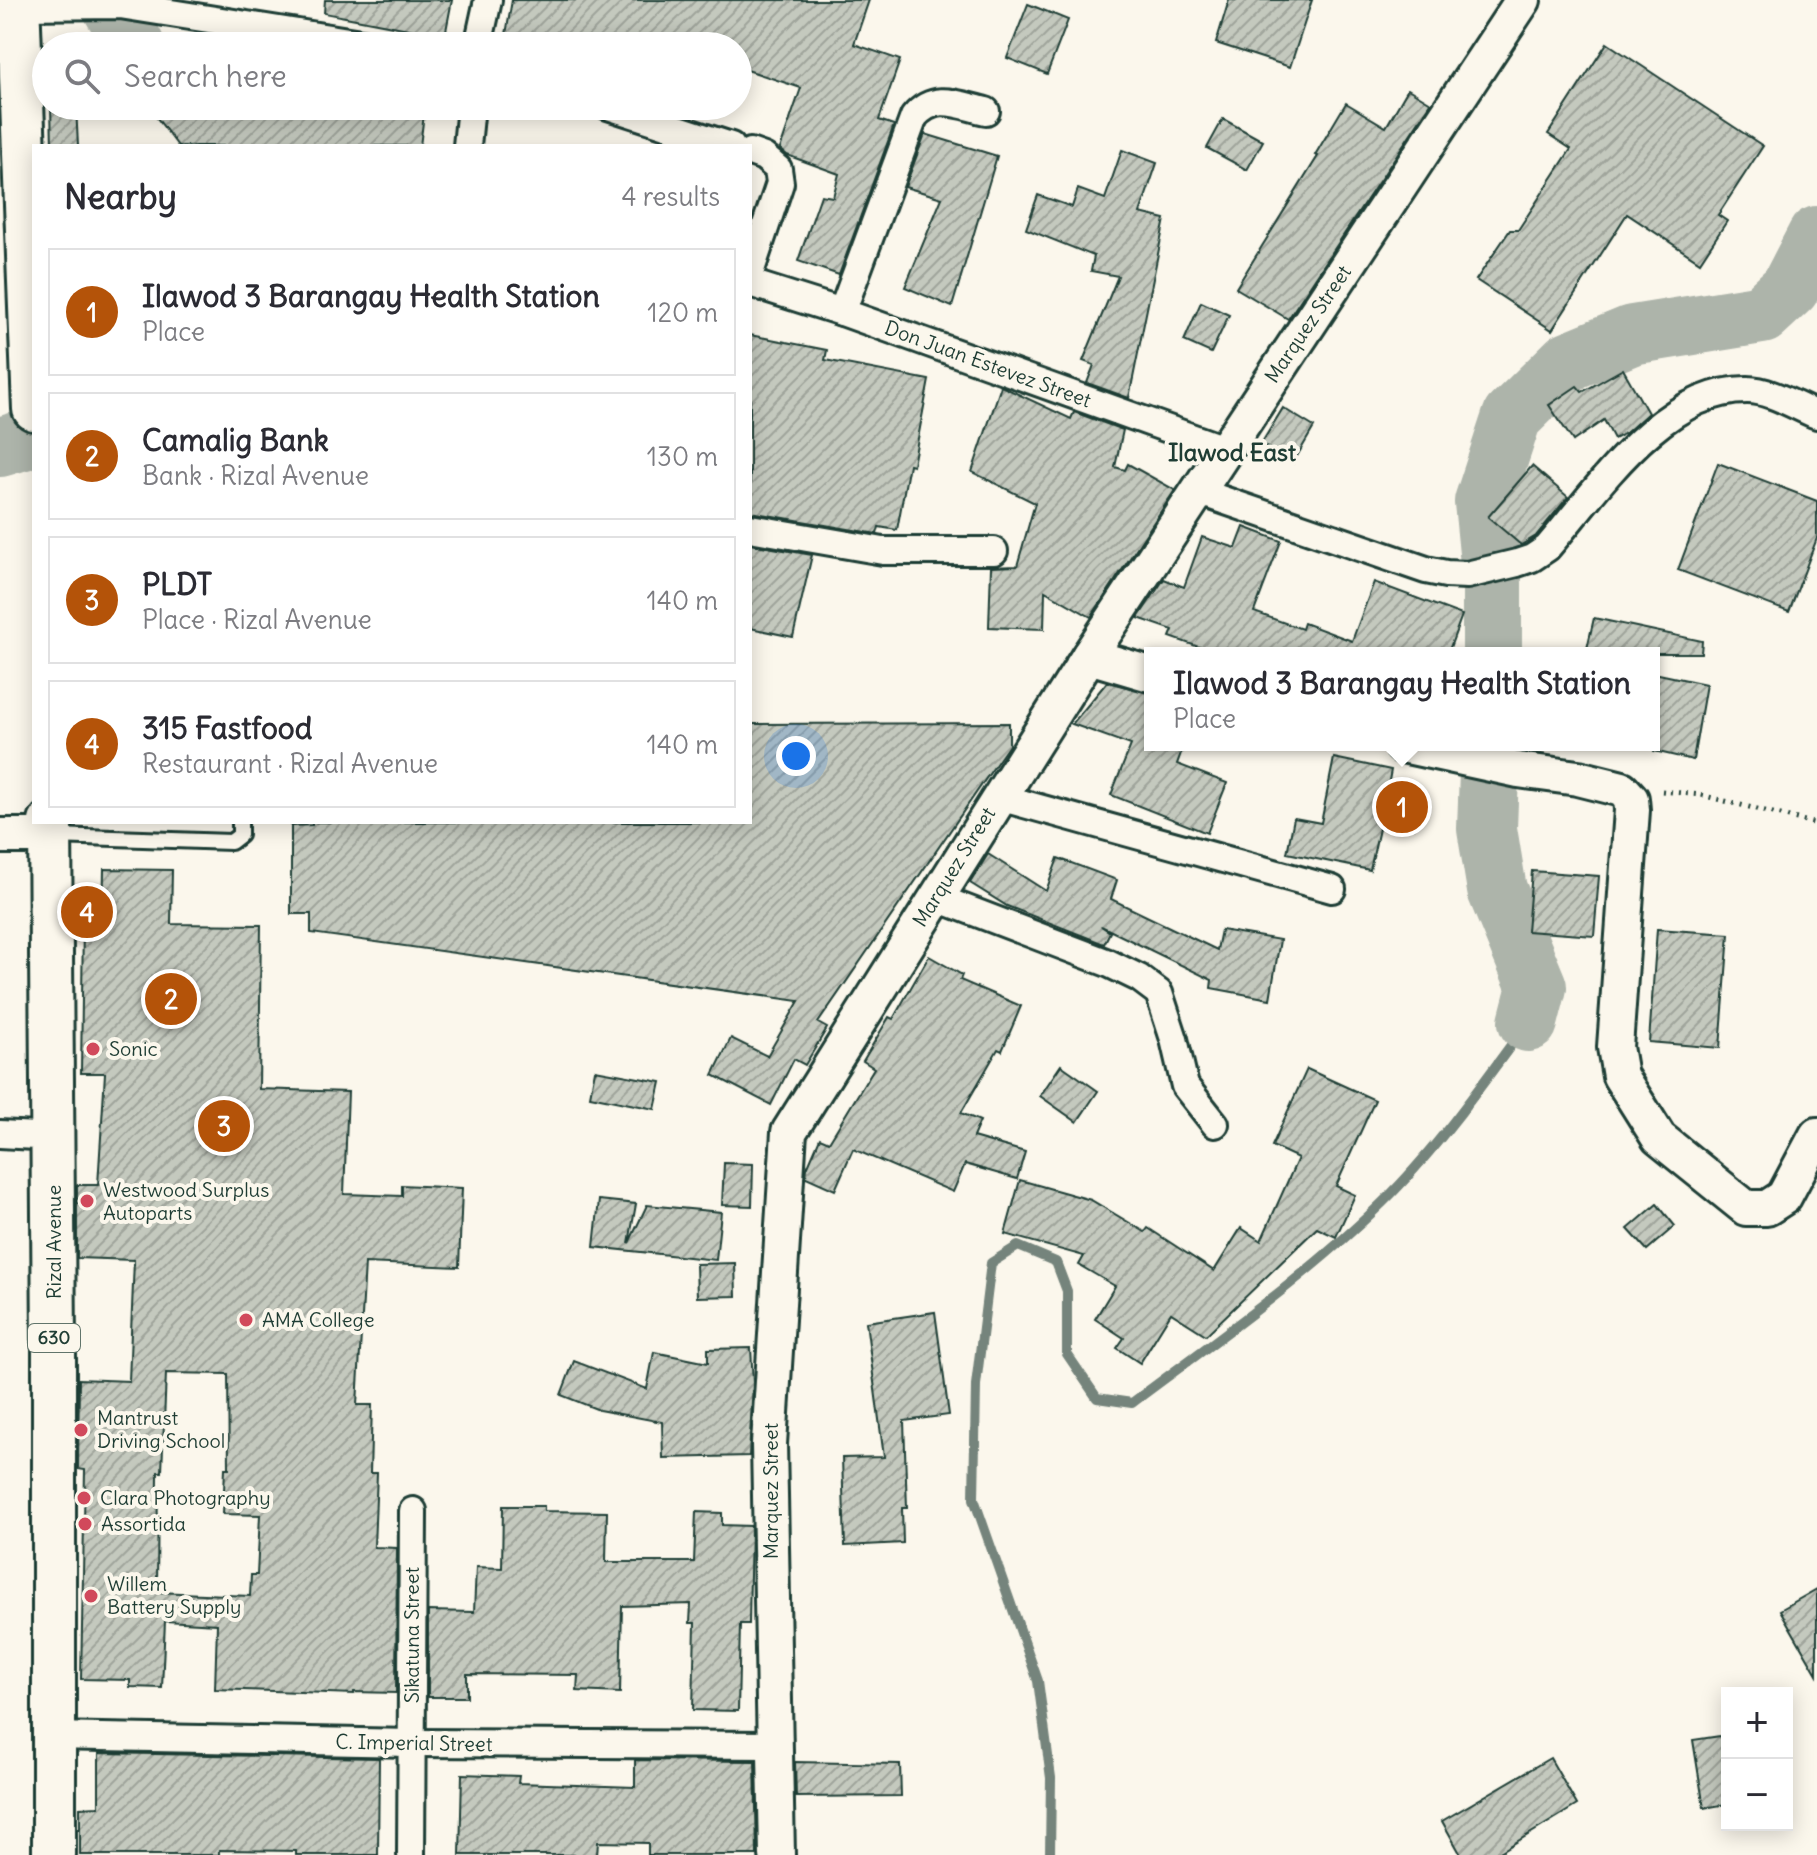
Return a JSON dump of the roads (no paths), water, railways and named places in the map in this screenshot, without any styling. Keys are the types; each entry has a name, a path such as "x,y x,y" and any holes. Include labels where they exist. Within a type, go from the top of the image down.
{"main road":[{"path":"18,3 32,346"},
{"name":"Rizal Avenue","path":"50,829 54,1855"}],"street":[{"path":"481,32 488,0"},
{"name":"Marquez Street","path":"777,1855 769,1444 789,1132 1089,656 1523,0"},
{"path":"18,3 120,5 291,32"},
{"path":"842,312 914,117 933,102 986,111"},
{"path":"467,144 470,120"},
{"path":"651,120 725,144"},
{"path":"752,153 764,157 778,169 780,183 752,267"},
{"name":"Don Juan Estevez Street","path":"752,284 842,312 1224,449"},
{"path":"1197,491 1426,570 1467,575 1532,558 1547,548 1619,463 1662,420 1694,402 1749,390 1768,394 1817,415"},
{"path":"752,528 883,551 994,551"},
{"path":"1089,656 1144,672"},
{"path":"1428,751 1518,770 1578,778 1622,789 1631,799 1615,1047 1620,1076 1659,1138 1711,1183 1746,1208 1767,1208 1784,1197 1817,1135"},
{"path":"999,797 1332,889"},
{"path":"0,836 50,829"},
{"path":"935,897 1108,963 1139,978 1159,993 1171,1025 1185,1086 1215,1124"},
{"path":"0,1134 53,1137"},
{"name":"Sikatuna Street","path":"411,1855 413,1511"},
{"name":"C. Imperial Street","path":"52,1736 412,1743 776,1745"}],"lane":[{"path":"50,829 231,842 240,835 240,824"}],"waterway":[{"path":"108,0 127,32"},
{"path":"1492,647 1492,583 1484,502 1512,417 1569,361 1632,335 1762,314 1790,288 1817,236"},
{"path":"0,447 32,438"},
{"path":"1490,751 1487,829 1497,890 1537,987 1528,1022"},
{"path":"1050,1855 1051,1778 1038,1681 974,1499 976,1385 991,1263 1018,1246 1056,1262 1067,1291 1067,1354 1097,1398 1132,1403 1266,1302 1362,1222 1428,1153 1528,1022"}],"place":[{"name":"Ilawod 3 Barangay Health Station","path":"1402,807"},
{"name":"315 Fastfood","path":"87,912"},
{"name":"Camalig Bank","path":"171,999"},
{"name":"Sonic","path":"93,1049"},
{"name":"PLDT","path":"224,1126"},
{"name":"Westwood Surplus Autoparts","path":"87,1201"},
{"name":"AMA College","path":"246,1320"},
{"name":"Mantrust Driving School","path":"81,1430"},
{"name":"Clara Photography","path":"84,1498"},
{"name":"Assortida","path":"85,1524"},
{"name":"Willem Battery Supply","path":"91,1596"}],"district":[{"name":"Ilawod East","path":"1232,453"}]}
